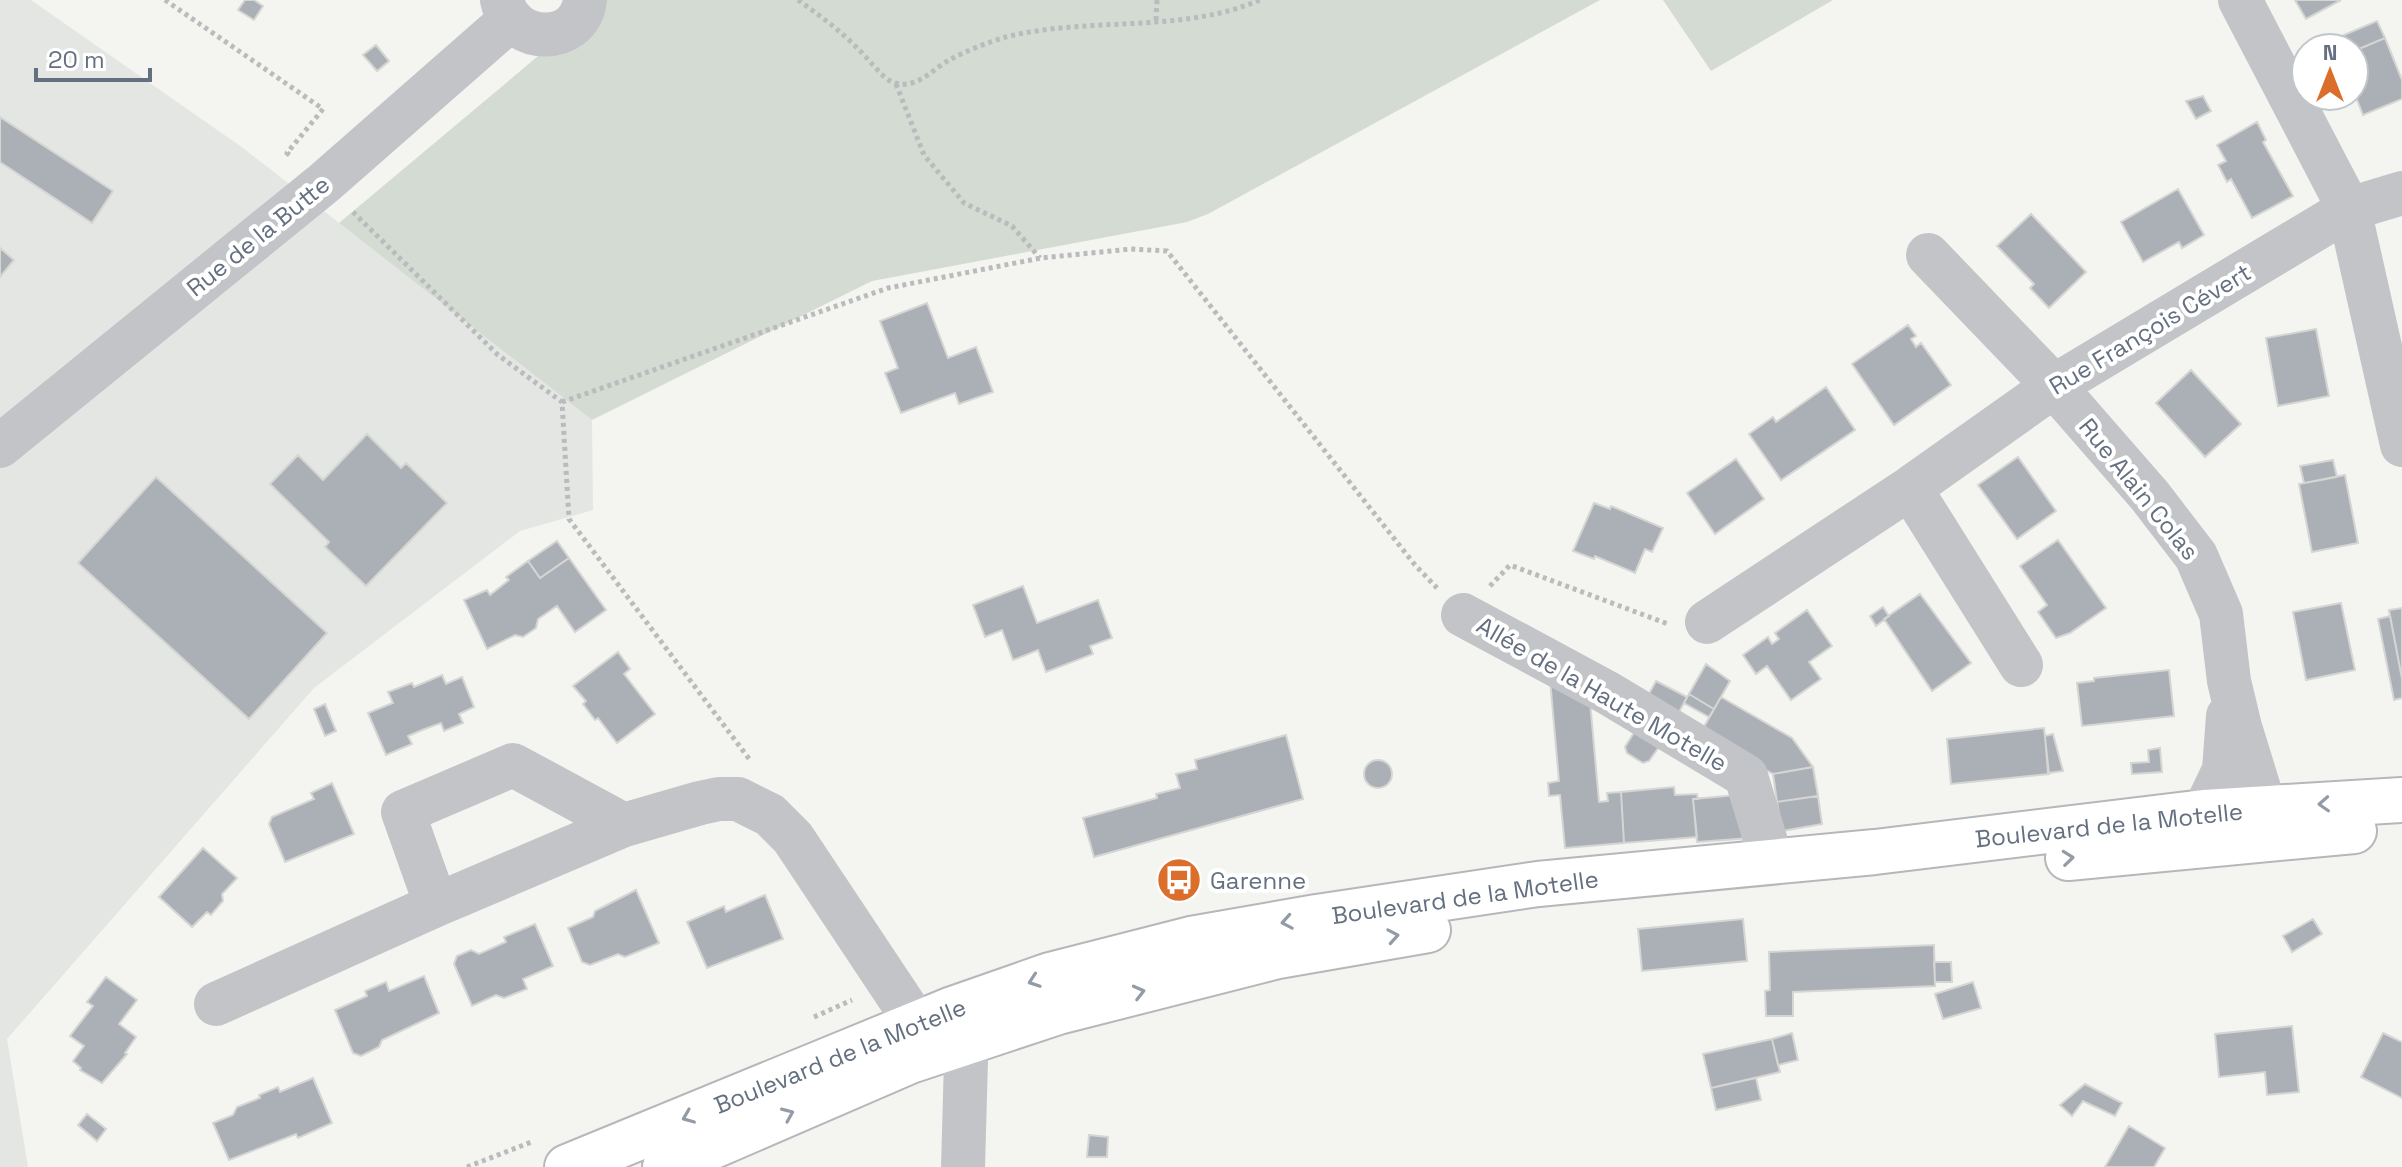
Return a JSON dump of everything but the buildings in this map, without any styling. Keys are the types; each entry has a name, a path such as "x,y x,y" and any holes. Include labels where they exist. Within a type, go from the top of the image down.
{"main road":[{"name":"Boulevard de la Motelle","path":"665,1167 1050,975 1191,939 1538,884 1875,852 2204,812 2402,800"},
{"name":"Boulevard de la Motelle","path":"567,1167 939,1033 1058,1012 1278,956 1515,914 2402,827"}],"street":[{"path":"506,10 520,29 547,36 561,33 572,26 581,14 585,0"},
{"path":"2240,0 2349,209 2402,445"},
{"name":"Rue de la Butte","path":"0,446 324,183 506,10"},
{"name":"Rue François Cévert","path":"1707,622 1910,488 2054,386 2349,209 2402,193"},
{"name":"Rue Alain Colas","path":"1928,255 2054,386 2150,496 2196,556 2221,614 2229,681 2265,808"},
{"path":"1910,488 2021,665"},
{"name":"Allée de la Haute Motelle","path":"1463,615 1608,693 1746,776 1772,862"},
{"name":"Rue Alain Colas","path":"2204,812 2224,770 2229,681"},
{"path":"436,905 403,812 513,765 624,825"},
{"path":"216,1004 624,825 719,799 738,799 770,815 793,838 904,1005 966,1060 963,1167"},
{"path":"2161,849 2229,830 2265,808"}],"path":[{"path":"165,0 323,109 287,153 324,183 498,355 562,402"},
{"path":"798,0 854,43 884,78 896,84 918,82 950,60 1003,38 1046,29 1235,11 1260,0"},
{"path":"1156,20 1157,0"},
{"path":"896,84 924,155 964,203 1012,226 1041,258"},
{"path":"562,402 888,288 1041,258 1131,249 1167,251 1415,565 1463,615 1510,565 1690,632 1707,622"},
{"path":"562,402 569,519 753,765"}],"shaded area":[{"path":"0,0 31,0 243,148 592,420 593,510 520,531 314,688 7,1039 28,1167 0,1167"},
{"path":"605,0 1600,0 1208,214 1187,222 872,281 592,420 339,223"},
{"path":"1663,0 1833,0 1711,71"}],"place":[{"name":"Garenne","path":"1179,880"}]}
